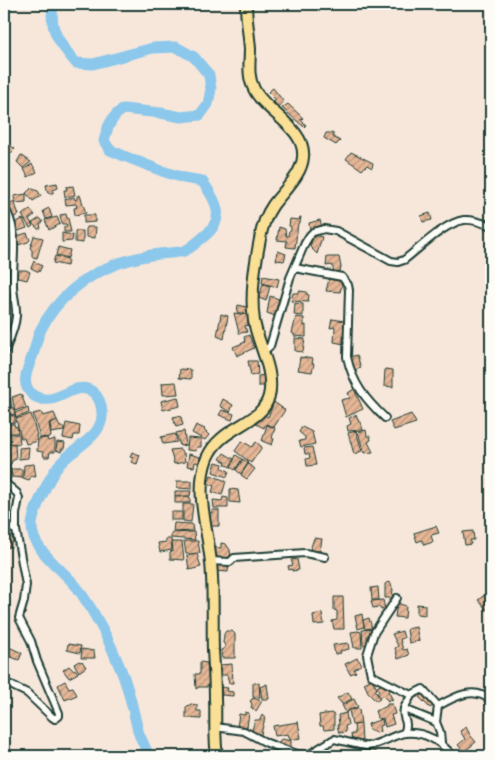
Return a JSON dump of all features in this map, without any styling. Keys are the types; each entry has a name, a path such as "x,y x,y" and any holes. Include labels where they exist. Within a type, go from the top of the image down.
{"highway":[{"path":"217,756 210,561 202,501 202,478 207,458 219,440 226,433 258,415 269,398 271,382 256,330 253,312 255,269 260,236 266,218 278,199 290,186 304,159 296,136 280,117 261,100 253,88 250,74 246,4"}],"street":[{"path":"4,207 10,215 16,249 13,281 16,317 13,331 4,352"},
{"path":"263,352 270,346 290,278 310,235 324,229 344,235 391,261 398,262 404,260 447,228 463,220 474,220 491,226"},
{"path":"295,268 337,275 346,280 349,290 349,364 359,390 385,418"},
{"path":"4,437 4,447"},
{"path":"4,482 17,493 19,498 16,530 26,585 19,618 31,641 59,716 55,719 30,696 4,682"},
{"path":"4,526 16,530"},
{"path":"210,561 230,562 234,558 305,553 325,557"},
{"path":"397,598 374,633 367,655 371,675 411,695"},
{"path":"404,733 407,724 404,709 411,695 423,688 438,706 436,722 441,742"},
{"path":"438,706 460,695 477,693 485,695 491,700"},
{"path":"404,709 436,722"},
{"path":"215,727 244,732 274,746 297,754 308,755 334,739 358,743 365,747 378,744 404,733 426,736 441,742 453,756"}],"building":[{"path":"273,88 284,102 278,107 274,102 276,100 268,92"},
{"path":"288,104 303,118 301,120 306,125 304,127 282,108"},
{"path":"326,133 333,133 333,137 340,141 336,145 324,138"},
{"path":"9,144 15,149 7,157 4,154 4,150"},
{"path":"351,152 373,163 372,168 367,165 362,170 346,159"},
{"path":"21,155 31,162 23,168 17,162"},
{"path":"32,164 37,172 28,177 24,169"},
{"path":"57,183 58,188 53,190 53,193 48,193 46,185"},
{"path":"73,186 75,195 65,197 64,190 67,190 66,187"},
{"path":"30,188 38,191 41,196 33,201 26,193"},
{"path":"26,194 26,202 15,203 14,196"},
{"path":"80,195 86,213 75,215 74,208 77,207 76,204 66,205 65,199 74,197 75,200"},
{"path":"14,201 19,215 12,218 6,206"},
{"path":"49,208 52,217 46,219 43,211"},
{"path":"30,209 35,215 29,219 33,226 30,228 22,215"},
{"path":"430,213 432,220 423,222 421,216"},
{"path":"66,214 71,232 64,232 64,227 67,227 66,224 62,224 60,215"},
{"path":"84,215 95,215 95,222 84,223"},
{"path":"57,217 60,224 49,230 45,220"},
{"path":"300,217 295,248 286,247 287,241 277,240 279,227 285,229 286,236 288,236 291,230 289,226 290,219 299,220"},
{"path":"40,218 43,222 40,224 41,228 38,229 32,223"},
{"path":"23,219 27,228 15,232 12,224"},
{"path":"320,220 322,227 310,230 309,223"},
{"path":"86,227 96,227 95,238 86,237"},
{"path":"75,231 83,231 83,243 75,242"},
{"path":"27,233 30,240 18,245 14,237"},
{"path":"62,233 73,235 72,241 62,242"},
{"path":"313,235 322,237 317,254 310,247"},
{"path":"34,236 43,238 37,258 32,257 32,250 30,248"},
{"path":"4,241 9,241 11,251 4,252"},
{"path":"58,247 70,250 68,258 56,255"},
{"path":"278,251 286,254 284,261 276,260"},
{"path":"55,256 68,259 67,266 53,263"},
{"path":"327,257 339,257 340,271 334,272 332,265 326,266"},
{"path":"34,261 42,266 39,272 31,268"},
{"path":"15,270 30,272 27,280 15,277"},
{"path":"263,276 279,279 277,287 262,283"},
{"path":"329,279 343,282 340,292 326,291"},
{"path":"263,284 270,286 266,301 259,298"},
{"path":"299,291 307,292 306,294 309,295 308,302 291,301 293,293 299,293"},
{"path":"270,296 279,299 275,316 267,313"},
{"path":"295,303 303,304 303,316 294,315"},
{"path":"238,305 247,307 247,311 244,314 237,312"},
{"path":"234,313 247,315 249,325 245,326 247,332 239,333"},
{"path":"221,314 228,316 224,339 217,336"},
{"path":"296,317 304,318 306,337 294,336 292,333"},
{"path":"332,319 345,321 344,344 334,342 335,327 330,328"},
{"path":"249,335 254,348 237,356 233,347 245,342 244,337"},
{"path":"295,338 305,339 303,352 295,351"},
{"path":"357,355 361,368 355,370 350,357"},
{"path":"300,357 313,359 312,372 298,370"},
{"path":"248,361 257,361 258,374 251,376"},
{"path":"180,369 191,370 191,379 179,378"},
{"path":"385,369 393,370 393,387 384,386"},
{"path":"264,375 265,386 258,386 258,376"},
{"path":"176,382 178,394 163,395 162,383"},
{"path":"354,389 363,409 346,417 341,400 350,398 348,393"},
{"path":"21,394 26,407 15,411 12,397"},
{"path":"4,397 10,398 12,407 4,406"},
{"path":"178,397 180,406 163,410 161,401"},
{"path":"223,399 233,405 230,412 220,406"},
{"path":"274,402 285,410 274,427 266,424 264,428 256,424 263,414 268,417"},
{"path":"4,407 14,408 15,415 4,413"},
{"path":"28,408 29,413 16,418 15,413"},
{"path":"222,410 234,414 232,420 219,415"},
{"path":"41,412 43,416 54,413 57,420 49,423 51,437 39,438 33,414"},
{"path":"31,414 37,440 26,444 24,438 21,438 16,419"},
{"path":"411,414 416,423 394,430 390,422"},
{"path":"4,415 15,416 15,423 4,422"},
{"path":"356,415 363,430 348,431 347,426 351,424 349,418"},
{"path":"173,417 181,417 183,425 176,427"},
{"path":"57,421 60,427 64,427 64,431 51,433 50,423"},
{"path":"66,423 80,426 79,435 74,435 73,440 63,438"},
{"path":"7,424 17,426 18,433 9,433"},
{"path":"196,425 205,429 209,435 205,440 192,433"},
{"path":"267,425 275,428 272,445 262,441"},
{"path":"302,427 312,432 315,444 301,447 299,441 305,440 305,437 299,432"},
{"path":"366,430 367,436 370,436 371,440 368,442 373,452 364,453 358,432"},
{"path":"184,431 186,445 180,446 176,433"},
{"path":"356,431 362,451 354,454 348,433"},
{"path":"8,434 19,434 20,444 8,443"},
{"path":"175,434 177,442 163,444 161,437"},
{"path":"47,438 48,441 55,439 55,452 50,452 49,457 44,457 43,452 37,451 38,439"},
{"path":"188,438 201,439 201,447 197,447 196,451 187,450"},
{"path":"242,441 252,447 256,442 262,447 251,463 235,451"},
{"path":"57,442 65,443 64,449 61,452 56,450"},
{"path":"7,443 15,444 16,459 11,464 4,465 6,455 9,456"},
{"path":"29,447 28,458 19,459 19,448"},
{"path":"312,447 316,465 307,466 306,459 310,458 309,454 305,454 304,448"},
{"path":"180,449 184,453 185,462 174,464 170,450"},
{"path":"132,452 140,455 137,464 131,462 133,458 130,457"},
{"path":"224,453 234,459 230,467 220,459"},
{"path":"189,454 200,457 199,463 195,462 194,467 187,466"},
{"path":"236,455 242,459 235,470 231,467"},
{"path":"243,459 248,463 241,474 236,470"},
{"path":"216,462 223,464 222,468 229,471 227,477 213,472"},
{"path":"34,464 36,477 30,476 29,480 23,478 24,465"},
{"path":"248,464 255,469 247,479 241,475"},
{"path":"4,467 10,467 11,479 4,477"},
{"path":"11,469 22,469 22,478 12,477"},
{"path":"211,475 226,481 222,495 212,492 214,486 208,483"},
{"path":"177,481 192,481 192,489 178,488"},
{"path":"230,489 238,490 240,503 230,502"},
{"path":"175,491 191,491 190,496 175,496"},
{"path":"175,496 190,497 190,503 175,503"},
{"path":"223,497 228,498 228,508 214,508 213,500 222,501"},
{"path":"183,504 193,504 191,522 183,521"},
{"path":"212,510 219,510 219,526 211,526 209,513 212,513"},
{"path":"171,512 182,512 182,520 171,520"},
{"path":"174,523 192,524 193,531 173,532"},
{"path":"436,526 439,533 431,535 433,542 424,545 422,540 417,542 414,533"},
{"path":"473,531 474,540 470,540 471,544 465,545 463,532"},
{"path":"194,532 195,540 171,538 171,533"},
{"path":"4,536 12,536 13,542 11,547 4,548"},
{"path":"314,538 322,539 320,551 310,550"},
{"path":"166,539 171,539 172,550 160,552 158,543 166,542"},
{"path":"184,541 198,541 200,553 186,554"},
{"path":"172,542 182,542 184,560 170,559 170,552 173,551"},
{"path":"221,543 226,544 230,550 231,559 223,561 222,558 216,559 214,547 221,548"},
{"path":"197,554 201,567 189,570 187,556"},
{"path":"297,559 299,570 289,570 288,566 293,565 291,560"},
{"path":"215,563 229,564 228,572 214,571"},
{"path":"391,583 393,589 392,598 385,598 385,584"},
{"path":"378,587 379,600 372,600 371,588"},
{"path":"487,593 491,606 487,610 478,600"},
{"path":"334,597 343,597 344,629 334,629 332,621 337,620 337,611 334,610"},
{"path":"383,600 385,609 373,608 371,601"},
{"path":"397,603 406,606 405,618 395,617"},
{"path":"417,604 425,605 425,615 417,614"},
{"path":"322,613 324,624 314,625 313,615"},
{"path":"362,614 364,627 358,629 355,616"},
{"path":"369,618 372,628 365,629 363,620"},
{"path":"416,627 419,641 409,643 407,629"},
{"path":"372,629 371,635 367,635 368,644 363,645 362,630"},
{"path":"226,631 232,631 235,634 235,658 222,658 221,650 225,648 223,643"},
{"path":"402,631 404,638 400,639 403,650 407,649 409,655 398,659 395,648 398,646 392,634"},
{"path":"351,632 361,632 362,648 354,648"},
{"path":"348,643 349,649 335,654 333,645"},
{"path":"68,644 81,646 80,653 67,650"},
{"path":"9,647 22,653 19,660 6,655"},
{"path":"82,649 94,651 95,658 81,658"},
{"path":"357,658 362,664 354,669 356,672 350,674 345,664"},
{"path":"82,661 86,667 79,672 74,664"},
{"path":"200,662 207,663 209,684 207,687 196,689 195,674 200,674"},
{"path":"232,664 233,683 229,683 227,675 221,675 220,665"},
{"path":"69,666 78,673 69,678 63,670"},
{"path":"372,679 377,689 375,691 380,699 376,701 369,694 364,683"},
{"path":"65,681 69,688 73,687 77,695 65,700 58,685"},
{"path":"253,683 259,683 260,697 253,697"},
{"path":"267,684 269,699 262,699 260,687"},
{"path":"382,684 384,687 388,686 390,690 388,691 393,700 390,699 388,701 383,696 380,697 377,687"},
{"path":"221,687 228,688 227,691 233,692 233,696 222,695"},
{"path":"421,691 434,705 430,708 417,695"},
{"path":"348,692 352,699 342,704 337,698"},
{"path":"253,698 262,701 256,711 251,708 252,704 250,701"},
{"path":"354,699 358,707 346,713 342,705"},
{"path":"191,704 197,705 197,711 201,711 201,719 186,718 186,707"},
{"path":"387,704 392,704 395,714 391,715 394,724 385,727 383,718 378,719 375,711 387,706"},
{"path":"359,709 361,724 352,725 349,710"},
{"path":"245,712 249,713 247,727 237,727 239,714 245,715"},
{"path":"331,713 334,715 334,729 324,730 323,726 320,726 319,715"},
{"path":"346,713 348,725 345,726 346,732 339,733 337,725 339,725 338,715"},
{"path":"262,715 265,718 260,738 251,733 255,720 260,720"},
{"path":"382,719 383,725 379,726 380,732 370,731 368,724"},
{"path":"298,722 301,738 290,740 288,734 275,736 273,726"},
{"path":"361,724 362,742 352,741 351,734 355,734 354,725"},
{"path":"466,727 476,742 464,752 458,745 465,739 460,731"},
{"path":"282,739 291,741 291,747 280,746 279,741"},
{"path":"365,749 369,752 370,750 376,752 373,756 360,755"}],"waterway":[{"path":"53,4 54,29 60,42 76,63 93,64 153,48 176,47 194,57 209,75 211,89 208,104 200,115 181,117 123,109 110,123 104,141 110,150 124,156 162,171 202,181 216,204 217,218 214,225 209,232 186,250 150,255 119,263 83,281 63,299 47,319 40,331 25,380 29,391 34,396 40,398 59,397 73,390 85,389 94,393 100,401 102,413 98,429 93,436 65,459 55,470 35,511 32,525 33,534 43,552 79,590 102,629 124,678 139,734 149,756"}]}
